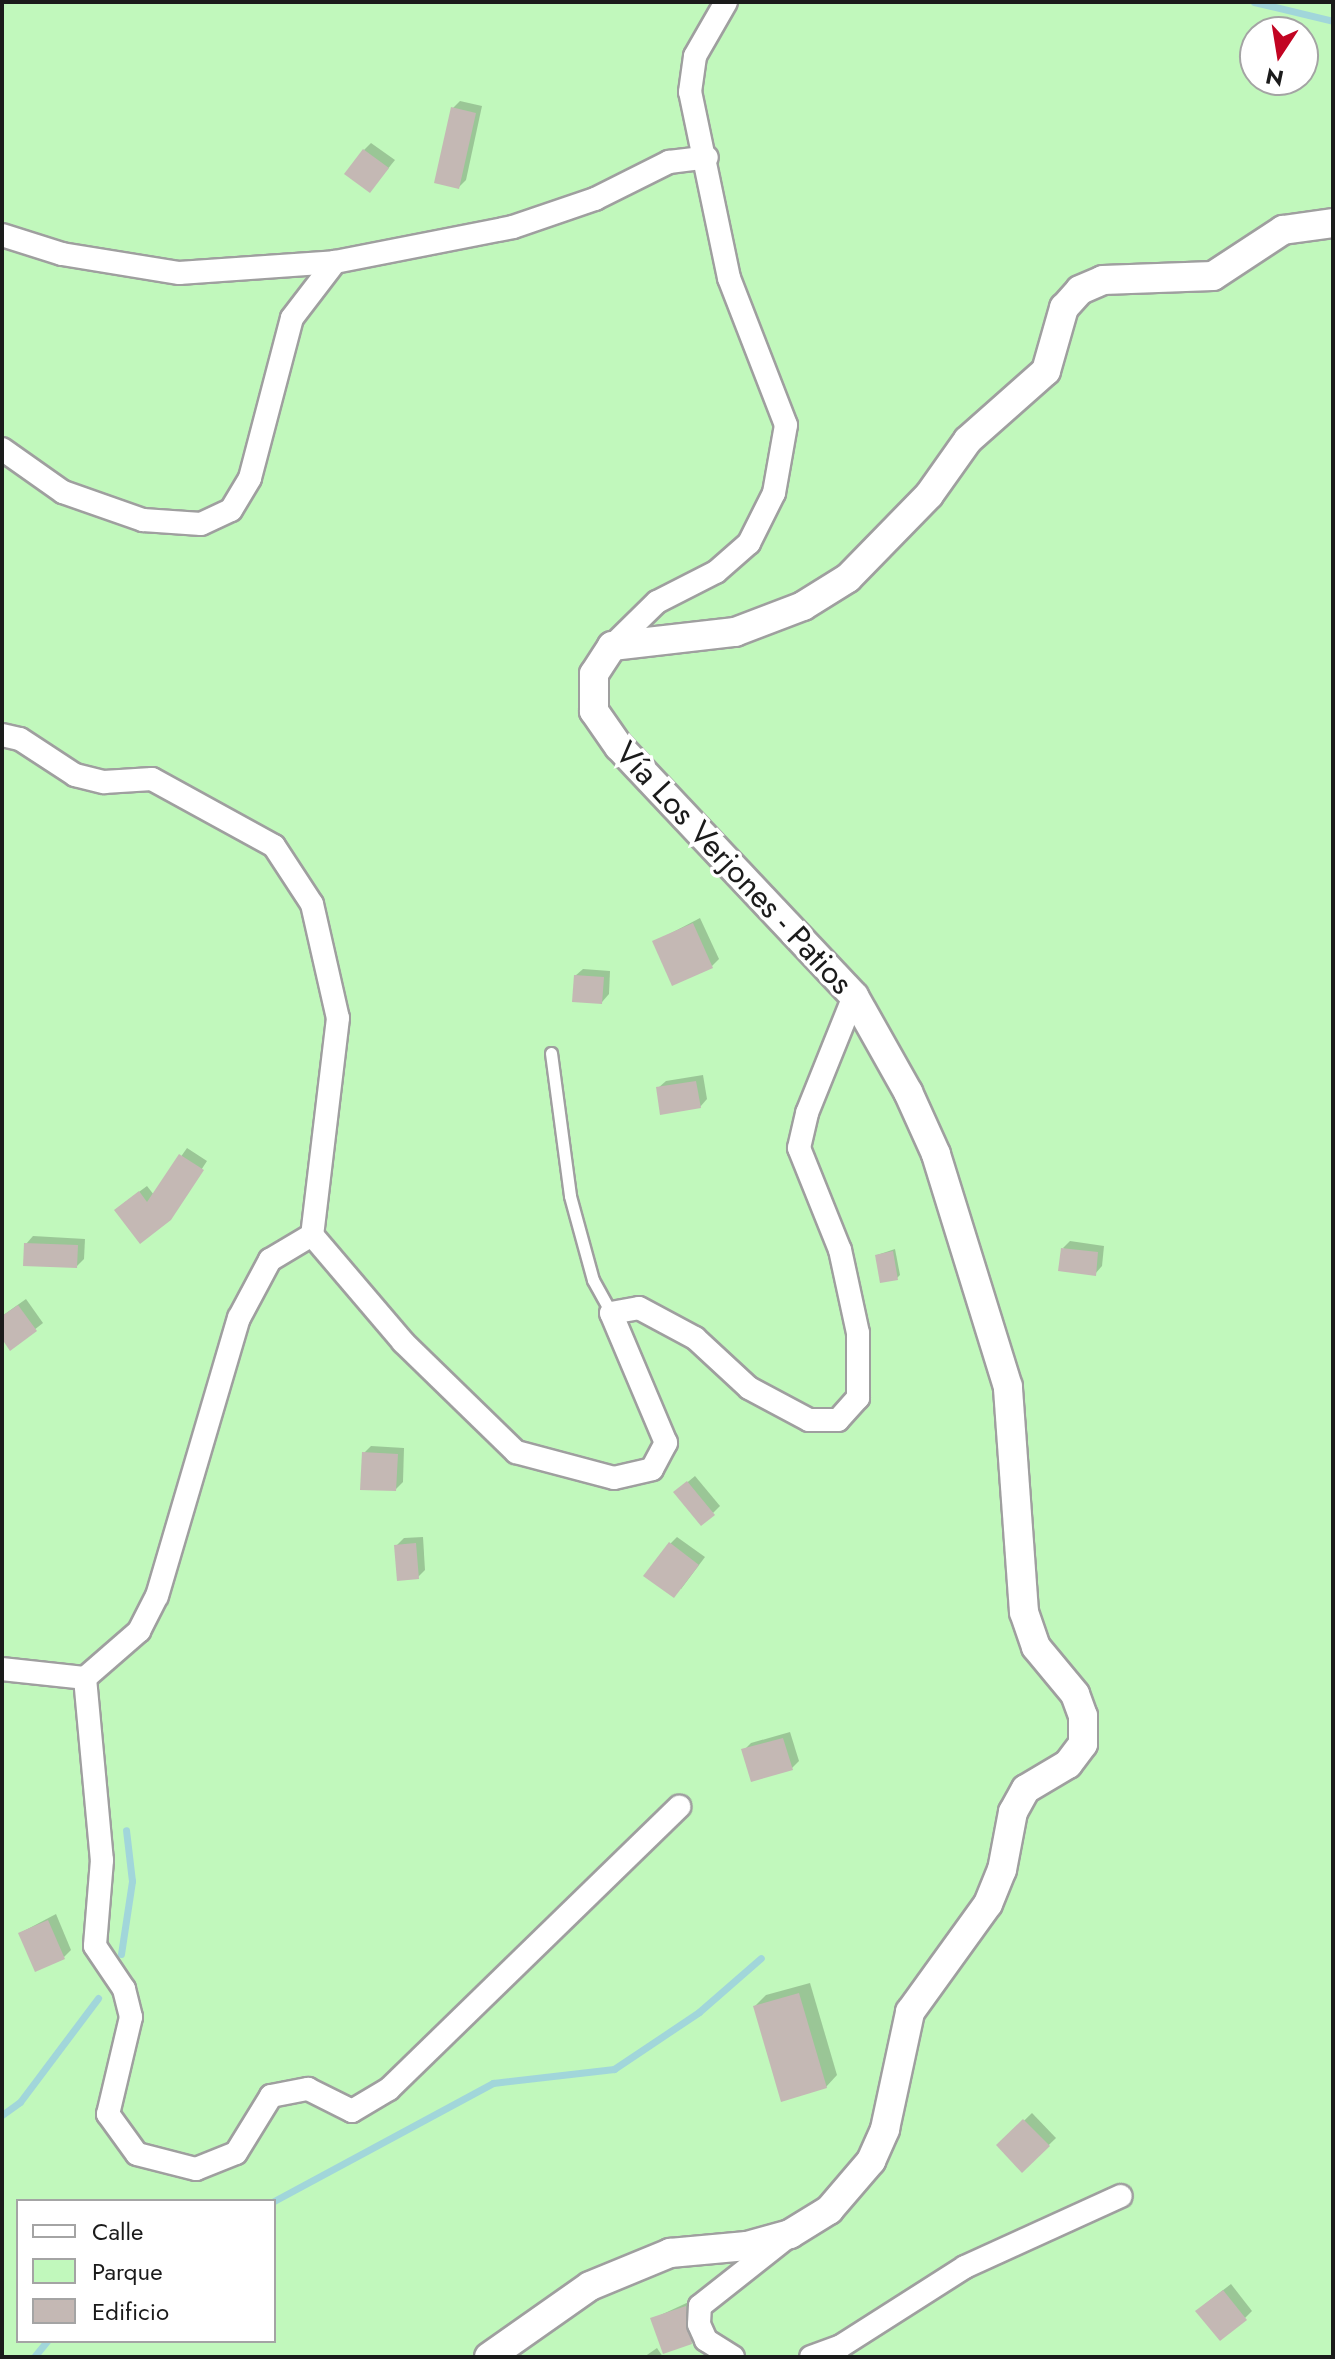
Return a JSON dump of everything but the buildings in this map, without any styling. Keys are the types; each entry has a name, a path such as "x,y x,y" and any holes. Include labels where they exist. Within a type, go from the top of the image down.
{"street":[{"path":"612,646 657,602 716,572 749,543 774,493 786,425 729,278 707,157 690,92 695,56 726,2"},
{"path":"2,235 62,254 179,273 335,262 513,227 595,199 669,162 707,157"},
{"path":"612,646 735,632 803,606 848,578 929,495 968,440 1039,380 1054,350 1064,308 1080,290 1103,280 1213,276 1283,230 1333,223"},
{"path":"2,449 63,492 143,520 201,524 231,510 250,478 292,318 335,262"},
{"name":"Vía Los Verjones - Patios","path":"489,2357 590,2286 670,2253 747,2246 790,2234 829,2210 871,2161 885,2129 910,2012 988,1904 1002,1870 1013,1812 1026,1789 1068,1764 1083,1744 1083,1716 1075,1694 1036,1647 1024,1612 1008,1387 983,1293 936,1154 854,996 619,747 594,711 591,689 600,660 612,646"},
{"path":"2,735 20,739 75,775 104,782 152,779 188,794 274,846 312,904 338,1018 312,1235 403,1342 516,1452 614,1478 652,1469 666,1443 611,1313 639,1308 695,1338 749,1388 809,1420 838,1420 858,1398 858,1333 840,1250 799,1148 807,1113 854,996"},
{"path":"2,1669 85,1678 139,1631 157,1596 239,1318 270,1260 312,1235"},
{"path":"85,1678 102,1860 95,1946 124,1989 131,2017 108,2114 137,2154 196,2169 236,2153 271,2096 308,2089 352,2111 389,2089 679,1807"},
{"path":"811,2357 841,2346 965,2267 1121,2196"},
{"path":"733,2357 706,2340 699,2324 700,2306 790,2234"}],"lane":[{"path":"551,1053 570,1196 593,1280 611,1313"}],"green space":[{"path":"2,2 1333,2 1333,2357 2,2357"}],"waterway":[{"path":"1254,2 1333,21"},
{"path":"121,1954 132,1881 126,1830"},
{"path":"276,2200 493,2083 614,2069 699,2012 761,1958"},
{"path":"2,2115 20,2102 98,1998"},
{"path":"34,2357 45,2343"}]}
